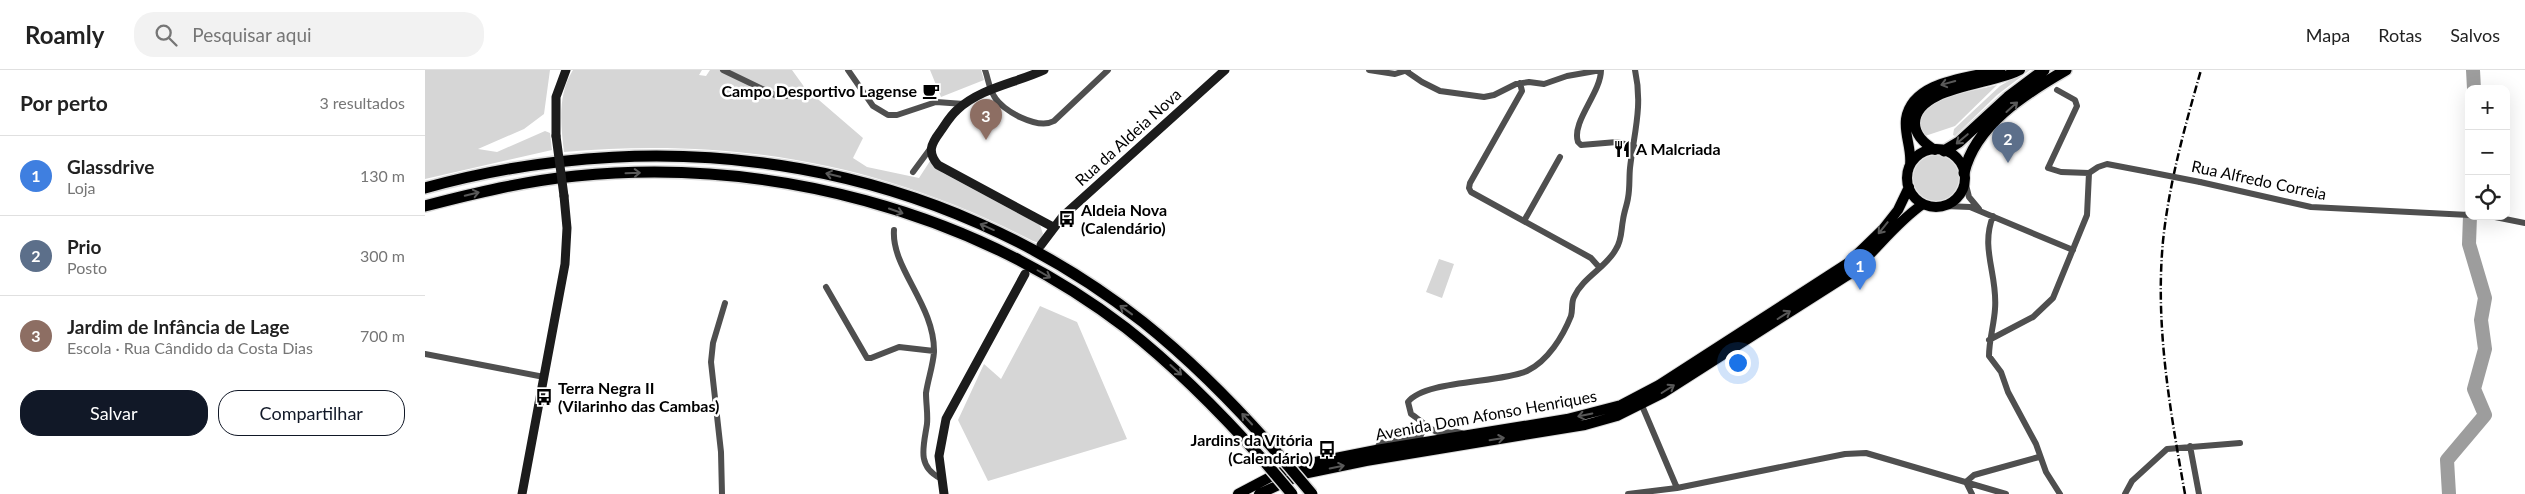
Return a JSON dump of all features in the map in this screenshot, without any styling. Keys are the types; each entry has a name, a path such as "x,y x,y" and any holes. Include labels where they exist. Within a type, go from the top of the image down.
{"highway":[{"path":"1939,150 1959,142 2008,96 2044,70"},
{"path":"1965,177 1971,151 1995,123 2024,96 2066,70"},
{"path":"425,188 493,171 554,161 656,155 713,157 773,163 833,174 893,192 995,230 1051,260 1143,322 1191,363 1279,455 1312,494"},
{"path":"425,206 526,183 575,176 640,172 694,173 763,179 810,187 863,200 937,225 990,247 1033,268 1087,300 1131,332 1179,372 1264,461 1292,494"}],"main road":[{"name":"Avenida Dom Afonso Henriques","path":"1238,494 1273,475 1300,465 1376,450 1599,412 1621,405 1659,385 1860,254 1898,210 1909,187 1908,172 1911,165 1911,151 1906,120 1915,100 1937,86 2000,72 2020,70"},
{"name":"Avenida Dom Afonso Henriques","path":"1965,177 1955,157 1925,143 1916,129 1917,113 1922,106 1942,94 2000,72"},
{"path":"1911,165 1921,154 1939,150"},
{"path":"1909,187 1912,194 1923,204 1937,207 1945,206 1959,196 1965,177"},
{"name":"Avenida Dom Afonso Henriques","path":"1259,494 1303,474 1366,461 1585,425 1617,416 1663,393 1848,275 1874,253 1903,218 1923,204"}],"street":[{"path":"522,494 565,264 567,228 556,136 556,97 565,70"},
{"path":"723,70 775,94 787,96"},
{"path":"848,70 873,106 887,115 897,115 936,102 964,104"},
{"path":"985,70 996,100 1014,114 1048,124 1054,121 1108,70"},
{"path":"913,172 956,111 964,104 991,90 1044,70"},
{"name":"Rua da Aldeia Nova","path":"1041,245 1053,227 1225,70"},
{"path":"1369,70 1395,74 1407,71 1430,87 1473,97 1495,95 1520,83 1544,84 1567,76 1601,70 1598,87 1579,127 1578,142 1581,145 1617,142 1635,147"},
{"path":"1466,435 1458,430 1440,433 1408,410 1408,402 1415,396 1450,384 1519,374 1544,359 1571,315 1576,292 1613,254 1619,242 1628,199 1630,168 1635,147 1638,107 1635,70"},
{"path":"1520,83 1522,92 1470,182 1469,188 1471,192 1591,258 1599,267"},
{"name":"Rua Alfredo Correia","path":"2057,90 2075,100 2077,106 2047,168 2061,172 2089,173 2107,164 2200,182 2311,207 2465,215"},
{"path":"930,149 938,165 1053,227"},
{"path":"1524,221 1560,157"},
{"path":"1989,340 2033,317 2053,298 2087,215 2089,173"},
{"path":"1965,177 1969,196 1982,212"},
{"path":"1945,206 1970,207 2073,250"},
{"path":"1993,216 1988,228 1987,244 1995,277 1995,301 1989,340 1989,356 2001,372 2008,392 2060,494"},
{"path":"2510,220 2525,223"},
{"path":"894,230 894,244 897,253 931,325 934,352 927,392 927,417 923,455 926,467 940,478"},
{"path":"944,494 940,478 939,456 946,419 1025,274"},
{"path":"826,287 867,358 899,347 934,352"},
{"path":"722,494 721,452 711,362 713,344 725,304"},
{"path":"425,354 544,377"},
{"path":"1643,408 1677,488"},
{"path":"1376,450 1380,443 1420,437 1426,424"},
{"path":"2125,494 2132,481 2167,449 2241,443"},
{"path":"2190,446 2199,494"},
{"path":"1628,494 1677,488 1845,454 1866,453 2006,494"},
{"path":"1966,482 1973,475 2039,456"},
{"path":"1966,482 1972,494"}],"shaded area":[{"path":"425,70 550,70 544,114 524,129 478,149 497,152 545,131 550,133 552,150 425,179"},
{"path":"573,70 702,70 699,75 706,76 710,70 792,70 805,88 863,138 853,158 867,167 919,178 930,161 943,173 1040,225 1043,234 1039,243 976,214 920,192 863,175 805,162 747,153 687,149 626,148 564,152 561,121 562,100 564,90"},
{"path":"930,70 981,70 984,80 941,97"},
{"path":"2030,70 1997,95 1955,136 1953,135 1954,129 2000,86"},
{"path":"1997,85 1955,126 1925,136 1920,124 1923,114 1931,106 1958,94"},
{"path":"1931,155 1941,155 1953,161 1958,169 1958,187 1953,195 1945,200 1931,201 1923,198 1916,191 1913,183 1913,173 1916,165 1923,158"},
{"path":"1439,259 1454,264 1442,298 1426,292"},
{"path":"1040,306 1077,322 1127,439 988,481 958,420 984,364 1001,379"}],"waterway":[{"path":"2473,70 2474,85"},
{"path":"2449,494 2447,460 2485,415 2474,389 2485,349 2481,320 2485,298 2469,244 2470,220"}],"railway":[{"path":"2185,494 2165,368 2162,336 2161,273 2163,241 2173,176 2201,70"}],"place":[{"name":"Campo Desportivo Lagense","path":"931,91"},
{"name":"Jardim de Infância de Lage","path":"986,140"},
{"name":"A Malcriada","path":"1622,149"},
{"name":"Prio","path":"2008,163"},
{"name":"Aldeia Nova (Calendário)","path":"1067,219"},
{"name":"Glassdrive","path":"1860,290"},
{"name":"Terra Negra II (Vilarinho das Cambas)","path":"544,397"},
{"name":"Jardins da Vitória (Calendário)","path":"1327,449"}]}
